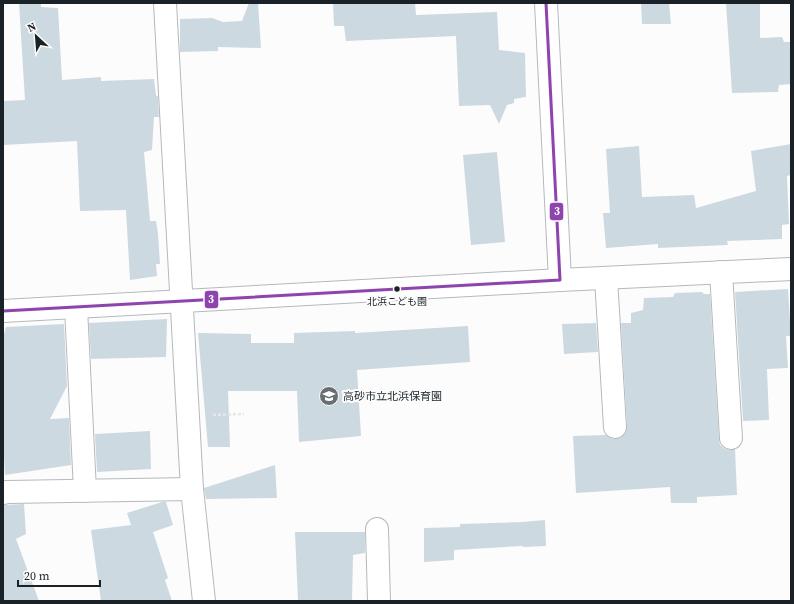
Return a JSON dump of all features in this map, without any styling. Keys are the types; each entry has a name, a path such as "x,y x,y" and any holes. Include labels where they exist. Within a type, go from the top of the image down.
{"street":[{"path":"165,3 192,489 204,601"},
{"path":"546,3 560,280"},
{"path":"3,312 560,280 791,269"},
{"path":"721,272 731,438"},
{"path":"606,278 615,427"},
{"path":"76,308 85,491"},
{"path":"3,493 192,489"},
{"path":"377,529 379,601"}],"path":[{"path":"188,416 244,414"}],"building":[{"path":"19,3 41,3 41,7 58,8 62,80 101,77 101,81 154,79 156,95 158,97 159,117 154,117 152,150 144,152 150,221 156,221 158,234 160,264 156,264 157,276 130,280 126,210 80,211 77,141 3,145 3,101 25,100"},
{"path":"249,3 258,3 261,48 218,47 218,51 180,52 180,19 212,18 223,22 242,21"},
{"path":"333,3 415,3 416,15 497,12 499,50 525,53 526,97 514,99 514,103 507,105 499,124 490,105 459,106 456,36 346,41 344,26 334,26"},
{"path":"641,3 669,3 671,24 642,24"},
{"path":"726,3 760,3 760,38 782,37 784,42 791,42 791,84 779,85 778,92 732,93"},
{"path":"791,144 791,175 787,176 789,224 782,225 782,239 727,241 728,245 658,248 658,244 606,248 603,213 610,213 606,149 639,146 642,197 694,195 696,208 756,191 751,151"},
{"path":"497,152 505,242 471,245 463,155"},
{"path":"788,289 791,336 786,336 788,368 767,369 769,420 743,421 735,292"},
{"path":"702,292 704,294 710,294 720,445 725,449 735,449 737,495 697,497 697,503 671,503 670,487 576,493 573,436 606,435 610,438 616,439 622,437 626,432 627,426 621,323 631,323 631,313 643,310 644,298 673,297 675,293"},
{"path":"167,319 166,357 91,359 89,323"},
{"path":"596,323 598,352 564,354 562,324"},
{"path":"64,324 67,386 50,419 69,418 71,465 5,475 3,438 3,338 6,327"},
{"path":"468,326 470,362 357,370 361,436 299,442 297,391 228,391 230,447 208,447 198,333 251,334 251,343 294,343 294,333 355,331 355,333"},
{"path":"150,431 151,469 97,472 95,434"},
{"path":"275,465 277,498 206,499 204,488"},
{"path":"166,502 173,525 153,532 168,578 165,580 172,601 101,601 91,530 131,525 127,513"},
{"path":"24,504 26,534 16,539 39,601 3,601 3,505"},
{"path":"545,520 546,546 454,550 454,560 424,562 424,528 460,527 460,524"},
{"path":"295,532 365,532 365,553 353,555 352,601 298,601"}],"transit line":[{"name":"3","path":"3,311 560,280 546,3"}],"place":[{"name":"北浜こども園","path":"397,289"},
{"name":"高砂市立北浜保育園","path":"329,396"}]}
